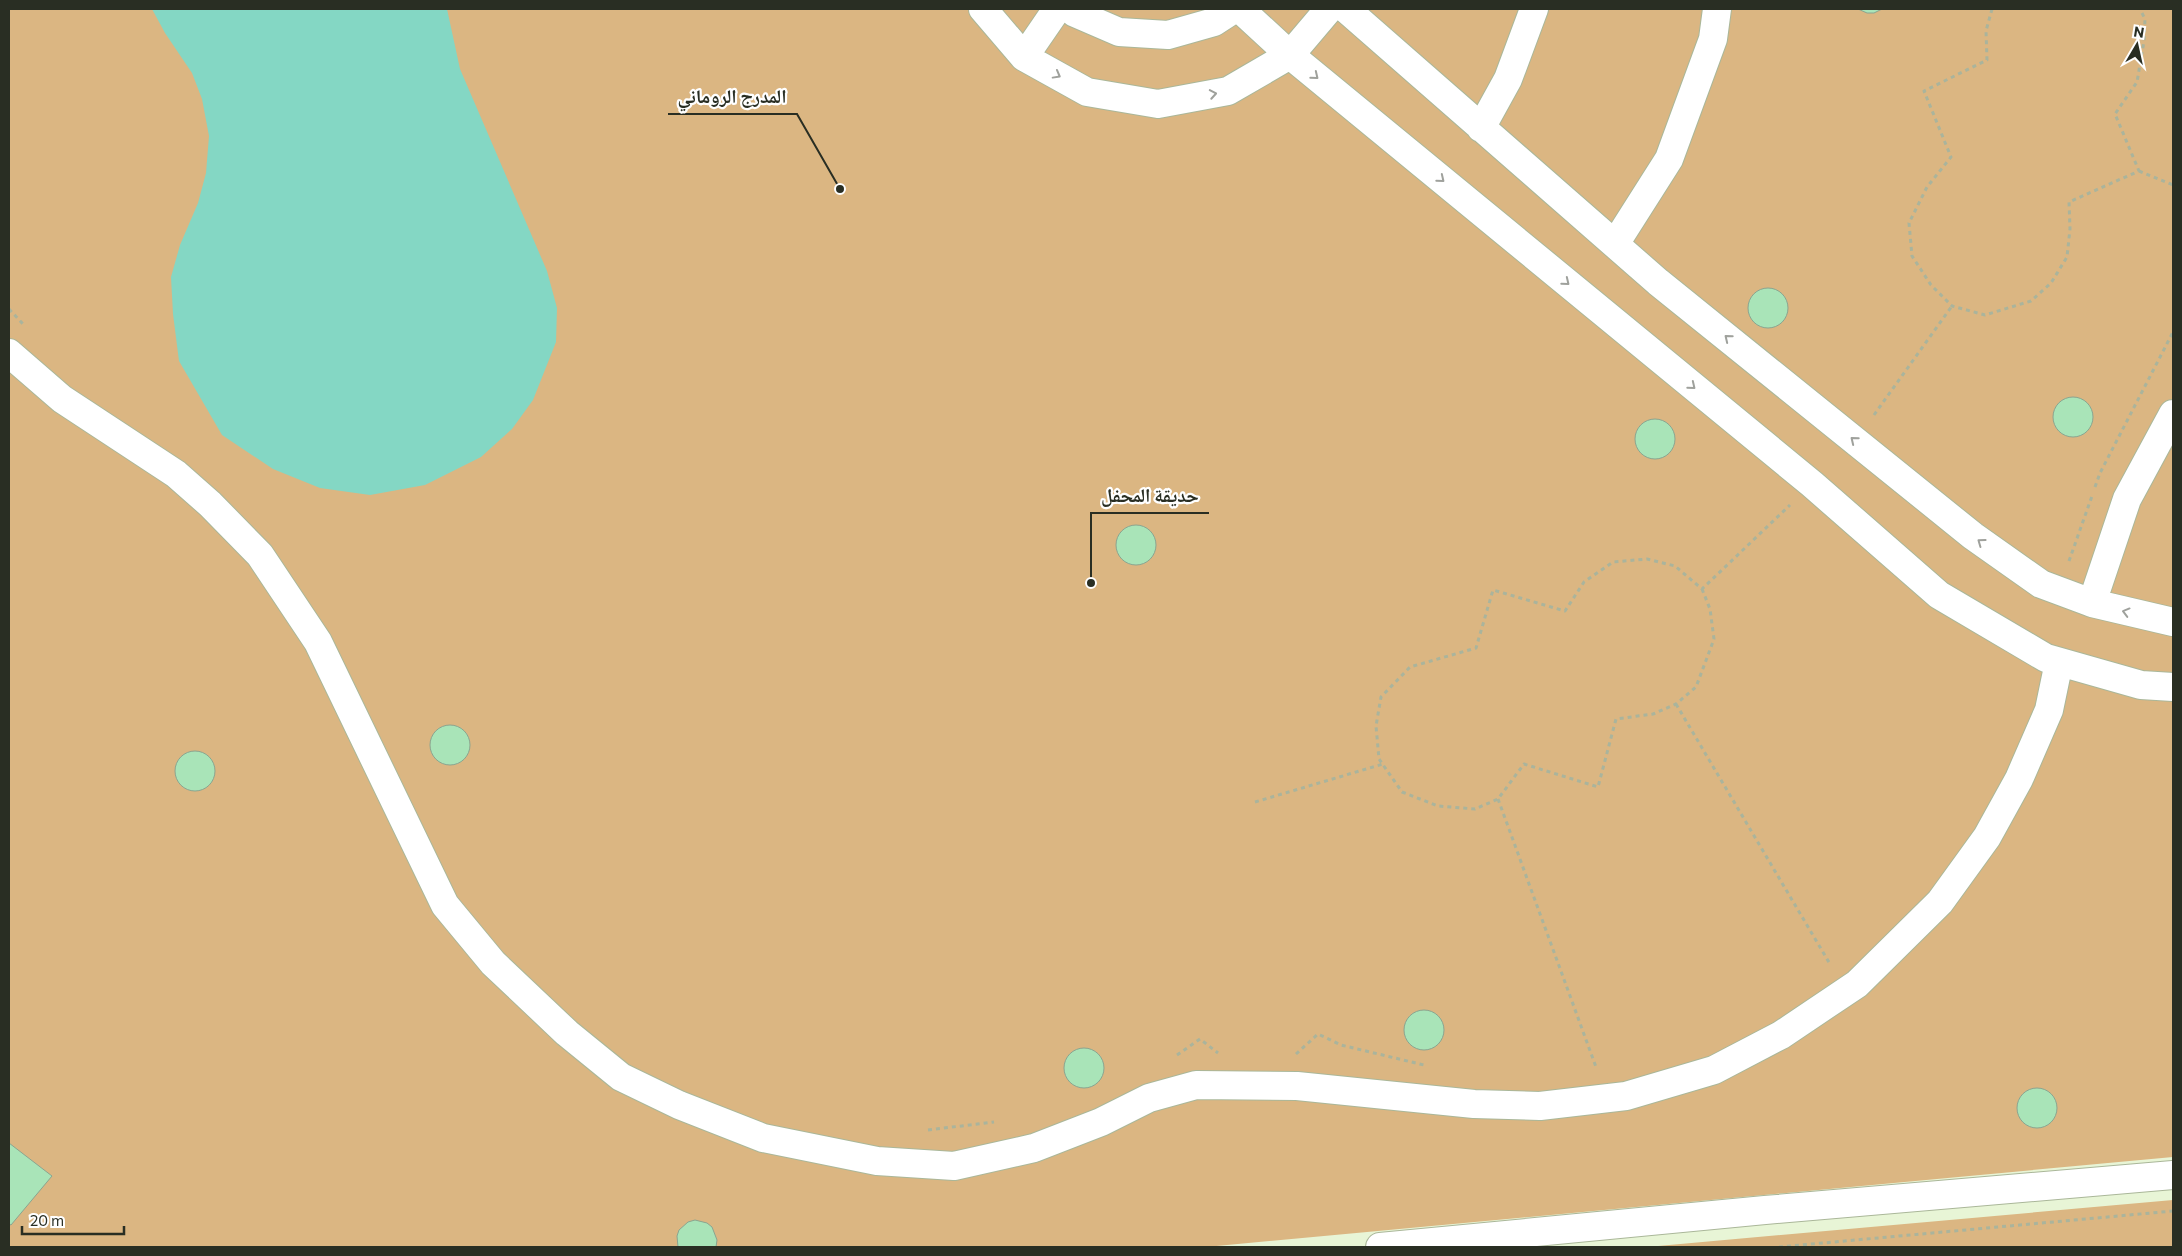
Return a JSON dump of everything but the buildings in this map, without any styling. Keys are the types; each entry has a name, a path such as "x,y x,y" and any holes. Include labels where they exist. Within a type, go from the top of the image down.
{"street":[{"path":"983,9 1024,57 1087,92 1158,104 1228,92 1290,55 1329,9"},
{"path":"1024,57 1057,9"},
{"path":"1070,9 1119,32 1168,35 1214,22 1234,9"},
{"path":"1240,9 1290,55 1812,484 1939,595 2046,658 2141,685 2173,687"},
{"path":"1346,9 1658,282 1973,536 2041,584 2092,603 2173,622"},
{"path":"1481,128 1508,79 1534,9"},
{"path":"1615,244 1669,159 1713,39 1717,9"},
{"path":"9,353 62,400 176,474 210,504 260,555 318,642 445,904 493,964 567,1033 621,1077 679,1105 763,1138 877,1162 954,1166 1034,1148 1101,1122 1149,1098 1196,1085 1297,1086 1474,1104 1540,1106 1626,1096 1714,1070 1782,1035 1857,984 1940,902 1988,837 2019,779 2049,710 2058,662"},
{"path":"2092,603 2127,499 2173,414"},
{"path":"1380,1247 1755,1211 2173,1175"}],"path":[{"path":"1992,9 1986,31 1987,60 1924,91 1951,157 1927,187 1909,223 1912,256 1930,285 1952,306 1985,315 2031,300 2051,283 2067,257 2070,230 2069,202 2140,171"},
{"path":"2140,9 2145,19 2145,26 2137,82 2115,114 2140,171 2173,185"},
{"path":"1855,441 1952,306"},
{"path":"9,309 29,330"},
{"path":"1702,589 1812,484"},
{"path":"1647,559 1675,566 1702,589 1710,609 1714,639 1696,687 1676,704 1653,714 1616,719 1598,787 1524,764 1498,799 1475,809 1438,806 1402,792 1379,759 1376,726 1381,697 1410,667 1476,648 1493,590 1565,610 1584,582 1613,562 1647,559"},
{"path":"1676,704 1832,968 1839,961"},
{"path":"1255,802 1383,764"},
{"path":"1498,799 1596,1068"},
{"path":"1292,1058 1318,1034 1341,1045 1431,1066"},
{"path":"1176,1056 1200,1039 1220,1054"},
{"path":"1586,1070 1606,1066"},
{"path":"918,1130 998,1122"},
{"path":"1780,1247 2173,1211"}],"shaded area":[{"path":"9,9 2173,9 2173,1157 1206,1247 9,1247"},
{"path":"2173,1200 2173,1247 1647,1247"}],"water":[{"path":"152,9 447,9 460,69 547,271 557,308 556,342 533,400 512,429 481,457 425,485 370,495 320,488 273,469 222,435 179,361 173,314 171,277 180,245 198,203 206,173 209,136 202,99 192,73 165,33"}],"place":[{"name":"المدرج الروماني","path":"840,189"},
{"name":"حديقة المحفل","path":"1091,583"}]}
